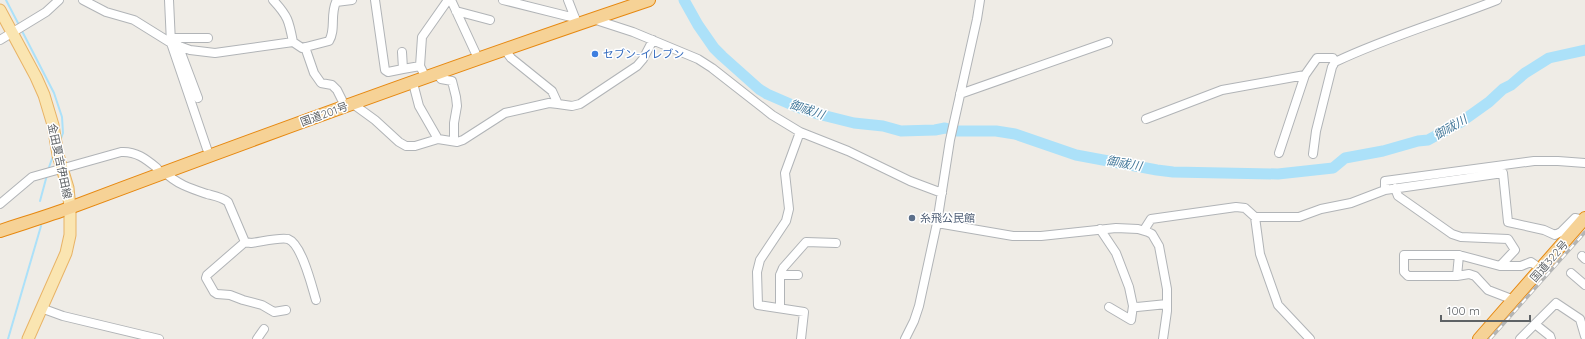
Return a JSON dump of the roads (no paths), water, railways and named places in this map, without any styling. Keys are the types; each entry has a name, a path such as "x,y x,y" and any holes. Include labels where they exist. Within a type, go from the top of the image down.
{"highway":[{"name":"国道201号","path":"0,231 161,170 348,102 422,69 476,54 629,0"},
{"name":"国道201号","path":"161,170 207,149 348,102 413,83 649,0"},
{"name":"国道201号","path":"0,224 70,204"},
{"name":"国道322号","path":"1479,339 1584,219"}],"main road":[{"name":"金田夏吉伊田線","path":"0,10 13,32 44,95 53,125 58,155 68,188 70,204 70,235 66,253 28,339"}],"street":[{"path":"0,40 46,12 59,0"},
{"path":"83,0 106,12 134,20 190,50 215,53 293,42 302,48 329,41 332,36 333,7 338,1 352,0"},
{"path":"169,0 174,42 207,149"},
{"path":"273,0 284,11 289,20 293,42"},
{"path":"376,0 385,70 388,72 403,69 422,69 422,37 449,0 456,11 476,54"},
{"path":"503,0 575,18"},
{"path":"568,0 575,18"},
{"path":"905,339 920,306 937,223 950,140 980,0"},
{"path":"1313,154 1316,131 1332,67 1335,62 1405,33 1451,18 1497,0"},
{"path":"456,11 490,20"},
{"path":"593,19 653,40 698,59 712,68 772,115 800,132 848,151 910,181 942,193"},
{"path":"174,42 208,38"},
{"path":"304,47 314,73 321,83 332,86 348,102 375,120 399,142 406,146 416,146 438,140 454,142 463,140 505,113 549,103 572,106 580,104 631,70 643,59 653,40"},
{"path":"174,42 198,98"},
{"path":"960,94 1108,42"},
{"path":"505,50 511,58 552,91 558,104"},
{"path":"402,52 403,69"},
{"path":"1279,153 1305,75 1317,58 1333,58 1335,62"},
{"path":"437,74 441,79 452,80 456,97 454,142"},
{"path":"1146,119 1222,90 1305,75"},
{"path":"413,83 419,106 438,140"},
{"path":"800,132 785,173 789,209 786,221 760,260 757,272 758,305 804,312 801,339"},
{"path":"0,204 32,177 121,152 129,152 137,154 172,179 195,190 224,199 228,202 245,242"},
{"path":"1255,217 1299,217 1320,209 1351,203 1385,186 1534,162 1558,160 1585,163"},
{"path":"1385,186 1395,188 1503,173 1508,222 1544,230 1555,235 1561,232 1575,218 1584,219"},
{"path":"1395,188 1398,196 1452,234 1461,237 1508,239 1515,250 1500,266"},
{"path":"1144,230 1151,219 1236,207 1245,208 1255,217 1260,254 1278,305 1310,339"},
{"path":"937,223 1013,236 1041,236 1131,228 1144,230 1152,234 1159,246 1167,289 1168,311 1163,339"},
{"path":"1100,230 1116,253 1129,287 1133,306 1131,320 1109,307"},
{"path":"286,310 274,312 262,305 230,295 218,294 214,292 206,278 206,275 245,242 251,243 287,239 293,242 302,256 316,300"},
{"path":"780,308 780,275 783,268 806,242 836,243"},
{"path":"1514,300 1488,290 1476,276 1469,274 1457,276 1408,276 1404,272 1404,255 1459,255 1500,266 1521,266 1531,262 1541,269"},
{"path":"1457,276 1459,255"},
{"path":"1571,273 1585,285"},
{"path":"780,275 798,276"},
{"path":"1522,338 1556,303 1580,319 1585,336"},
{"path":"1133,306 1137,307 1167,304"},
{"path":"41,308 63,316 159,339"},
{"path":"1535,324 1550,336 1551,339"},
{"path":"257,339 264,329"}],"waterway":[{"path":"6,0 19,25"},
{"name":"御祓川","path":"684,0 698,25 714,48 722,56 759,89 797,107 854,123 883,126 901,131 935,130 945,128 957,131 996,131 1015,134 1076,155 1173,172 1278,174 1333,168 1345,158 1383,151 1418,141 1428,140 1461,122 1489,102 1503,89 1549,58 1585,50"},
{"path":"21,29 54,93 62,117 63,133 60,141"},
{"path":"48,170 53,156"},
{"path":"40,201 47,175"},
{"path":"8,339 41,226"}],"railway":[{"path":"1490,339 1585,232"}],"place":[{"name":"セブン-イレブン","path":"595,54"},
{"name":"糸飛公民館","path":"912,218"}]}
